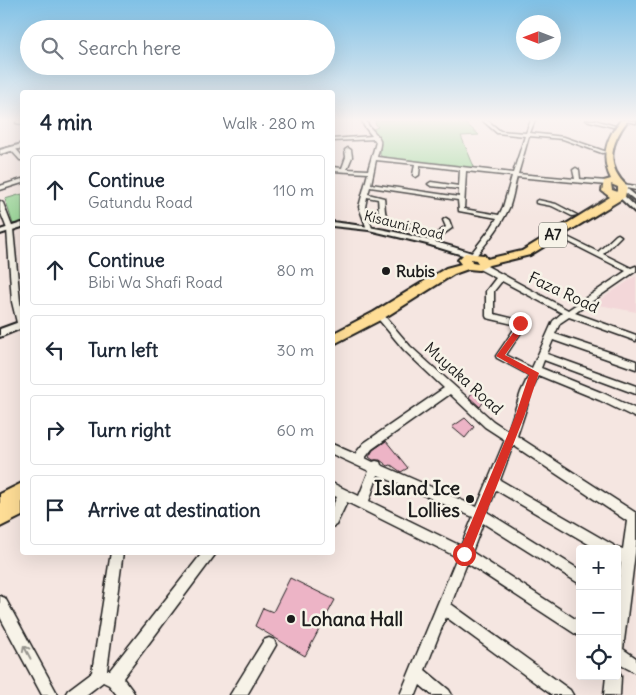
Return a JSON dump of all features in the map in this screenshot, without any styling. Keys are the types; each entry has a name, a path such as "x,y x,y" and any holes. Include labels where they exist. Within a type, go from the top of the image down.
{"highway":[{"path":"604,152 606,176 615,188"},
{"path":"610,152 610,164 615,188"},
{"name":"A7","path":"335,328 373,309 430,273 518,250 615,188"},
{"name":"A7","path":"335,338 379,315 450,271 474,260 522,255 615,188"},
{"path":"0,504 20,493"},
{"path":"0,518 20,507"}],"street":[{"path":"344,170 349,157 348,152"},
{"path":"369,228 362,207 376,152"},
{"path":"474,260 501,217 517,175 522,152"},
{"path":"376,158 517,175 595,182 615,188 636,200"},
{"path":"416,175 418,163"},
{"path":"335,169 371,172"},
{"path":"463,169 462,211 501,217"},
{"path":"576,170 578,181"},
{"path":"0,188 20,182"},
{"path":"431,184 463,188"},
{"path":"368,185 462,199"},
{"path":"615,188 636,188"},
{"path":"615,188 636,210"},
{"path":"365,195 382,198 382,212 384,218 390,222 414,226"},
{"path":"538,202 554,205 574,215"},
{"path":"0,203 10,229 20,311"},
{"path":"432,243 435,237 449,229 446,220"},
{"name":"Kisauni Road","path":"335,224 369,228 432,243 474,260"},
{"path":"0,232 20,226"},
{"path":"555,233 633,270"},
{"path":"598,254 618,236"},
{"path":"13,262 20,260"},
{"name":"Faza Road","path":"474,260 500,278 568,313 636,338"},
{"path":"408,695 535,371 557,321 633,270"},
{"path":"500,278 490,291 490,316 522,325 500,356 602,397 636,414"},
{"name":"Muyaka Road","path":"379,315 407,348 489,424 635,520"},
{"path":"0,333 20,326"},
{"path":"551,336 636,365"},
{"path":"542,356 636,390"},
{"path":"357,459 368,446 450,389"},
{"path":"335,450 376,466 480,514 576,575"},
{"path":"362,504 376,466"},
{"path":"493,482 602,545"},
{"path":"335,490 464,554 576,627"},
{"path":"335,514 344,495"},
{"path":"621,590 622,556 635,520"},
{"path":"106,677 117,555"},
{"path":"73,695 106,677 208,555"},
{"path":"0,602 50,695"},
{"path":"443,607 565,695"},
{"path":"238,695 269,645"},
{"path":"621,657 636,666"},
{"path":"417,673 444,695"},
{"path":"106,677 127,695"},
{"path":"612,695 614,680"}],"shaded area":[{"path":"636,276 636,312 594,304 616,289"}],"green space":[{"path":"380,152 468,152 475,169 384,158 380,155"},
{"path":"20,195 20,222 13,224 5,199"}],"building":[{"path":"474,390 486,398 480,407 469,397"},
{"path":"465,418 474,427 465,438 452,427"},
{"path":"386,441 408,468 401,472 391,465 388,466 380,460 373,460 369,457 373,450"},
{"name":"Lohana Hall","path":"290,578 335,600 305,656 255,626 263,608 273,612"}],"place":[{"name":"Rubis","path":"386,271"},
{"name":"Island Ice Lollies","path":"470,499"},
{"name":"Lohana Hall","path":"291,619"}],"route":[{"path":"464,554 520,417 526,392 534,373 500,356 522,326 520,323"}]}
